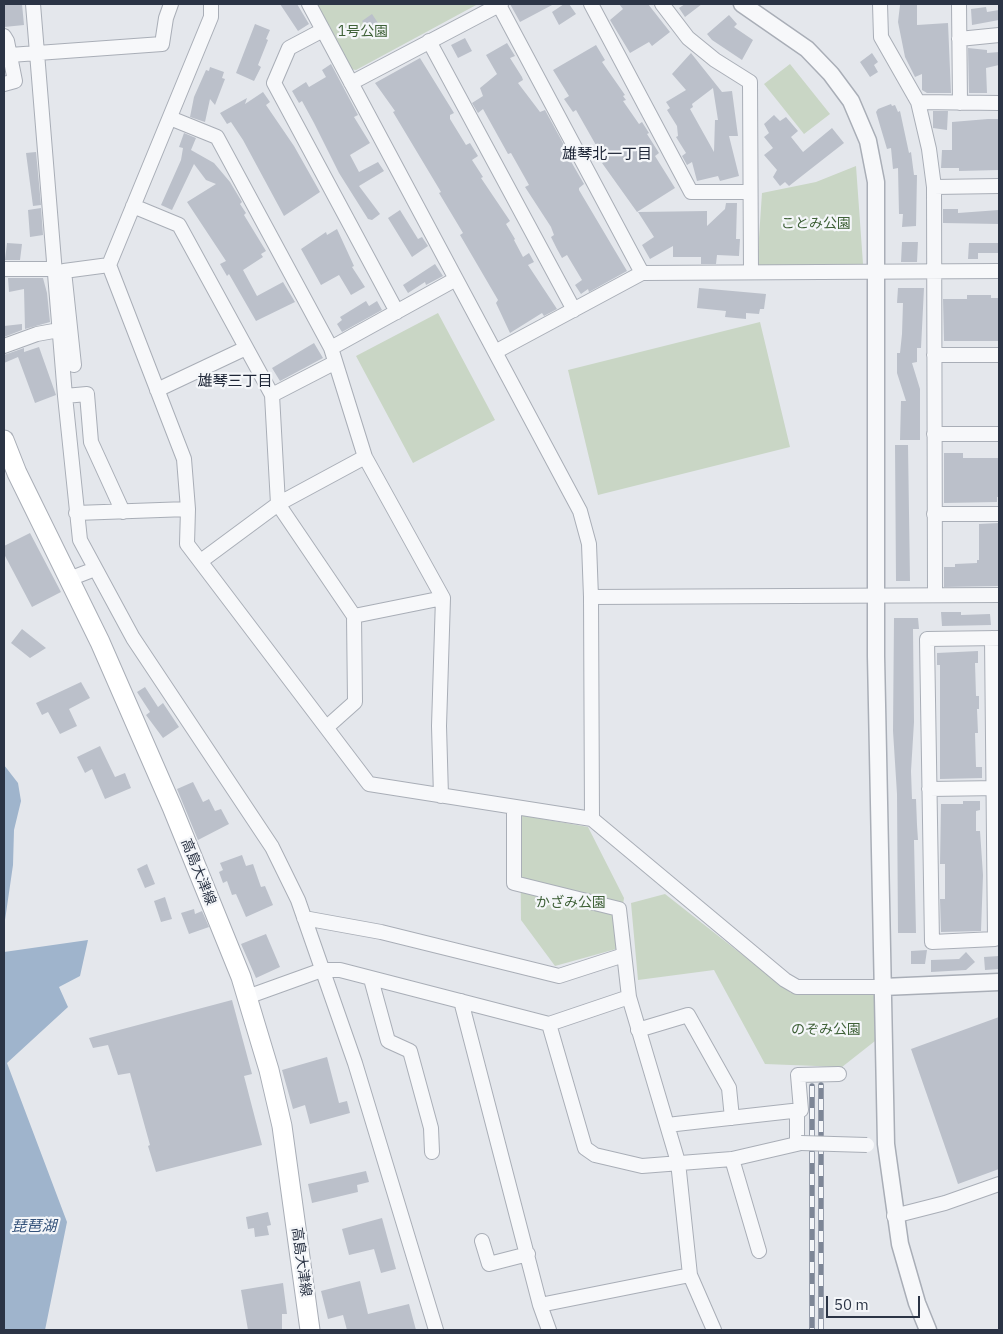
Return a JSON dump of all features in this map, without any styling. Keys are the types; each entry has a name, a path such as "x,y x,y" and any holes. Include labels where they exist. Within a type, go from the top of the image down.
{"main road":[{"name":"高島大津線","path":"4,440 17,474 100,642 172,807 248,997 269,1070 282,1126 310,1330"}],"street":[{"path":"33,4 58,276 59,330 80,540 132,638 272,846 304,918 355,1063 436,1330"},
{"path":"10,55 162,44 166,18 171,4"},
{"path":"211,4 211,17 110,264 184,459 188,509 187,544 369,784 592,819 784,980 797,987 883,987 999,982"},
{"path":"309,4 580,511 589,544 592,597 592,819"},
{"path":"351,83 500,4 642,273"},
{"path":"591,4 691,192 749,192"},
{"path":"662,4 688,38 715,60 750,82 749,192 751,272"},
{"path":"742,4 807,49 831,74 851,101 868,141 876,182 877,596 886,1144 894,1216 915,1294 928,1330"},
{"path":"880,4 881,37 918,102 929,149 934,187 934,596"},
{"path":"959,4 960,103"},
{"path":"323,30 290,48 274,83 397,312"},
{"path":"959,39 999,35"},
{"path":"4,36 15,81 4,84"},
{"path":"428,41 574,310"},
{"path":"918,102 999,103"},
{"path":"170,118 217,137 331,348 365,457 443,598 439,726 441,796"},
{"path":"934,187 999,186"},
{"path":"133,206 179,225 272,395 278,504 354,616 355,702 327,727"},
{"path":"4,269 58,276 64,271 110,264"},
{"path":"495,352 642,273 999,271"},
{"path":"58,276 74,365"},
{"path":"331,348 456,280"},
{"path":"4,346 37,334 59,330"},
{"path":"157,390 246,348"},
{"path":"934,355 999,354"},
{"path":"272,395 334,362"},
{"path":"65,396 87,394 91,442 123,512"},
{"path":"934,434 999,434"},
{"path":"201,561 278,504 365,457"},
{"path":"76,513 188,509"},
{"path":"934,514 999,514"},
{"path":"69,579 95,569"},
{"path":"592,597 999,595"},
{"path":"354,616 443,598"},
{"path":"996,638 996,788 995,939 932,942 926,639 996,638"},
{"path":"929,789 996,788"},
{"path":"514,808 514,883 619,909 628,997 678,1162 690,1275 714,1330"},
{"path":"304,918 381,932 558,976 624,955"},
{"path":"248,997 322,970 340,970 549,1024 628,997"},
{"path":"372,978 388,1041 410,1051 431,1128 432,1152"},
{"path":"462,1002 540,1305 549,1330"},
{"path":"638,1030 688,1015 729,1088 732,1118"},
{"path":"549,1024 586,1148 595,1155 642,1166 732,1159 799,1143 886,1144"},
{"path":"667,1125 801,1110 798,1075 838,1074"},
{"path":"797,1110 799,1143"},
{"path":"732,1159 760,1251"},
{"path":"894,1216 945,1203 999,1184"},
{"path":"482,1241 489,1264 528,1254"},
{"path":"540,1305 690,1275"}],"green space":[{"name":"1号公園","path":"315,4 478,4 356,70 349,69"},
{"path":"790,64 830,114 804,134 764,84"},
{"name":"ことみ公園","path":"856,166 863,264 757,267 762,193 816,182"},
{"path":"438,313 495,420 413,463 356,356"},
{"path":"760,322 790,447 598,495 568,370"},
{"name":"かざみ公園","path":"520,815 588,827 624,898 616,949 555,966 521,920"},
{"name":"のぞみ公園","path":"665,894 791,993 874,994 875,1041 842,1067 765,1064 714,970 638,980 631,903"}],"water":[{"path":"4,765 18,783 21,801 14,830 13,865 4,927"},
{"name":"琵琶湖","path":"88,940 80,976 59,987 68,1007 7,1063 67,1222 45,1330 4,1330 4,952"}],"building":[{"path":"4,4 22,4 24,25 4,27"},
{"path":"280,4 297,4 309,24 298,31"},
{"path":"510,4 554,4 520,22"},
{"path":"564,4 569,4 576,14 559,25 552,12"},
{"path":"619,4 648,4 670,32 652,46 649,42 630,53 610,20 623,9"},
{"path":"685,4 702,4 685,17 679,8"},
{"path":"917,4 917,25 948,23 951,93 927,93 922,90 922,74 915,77 905,57 898,22 900,5"},
{"path":"986,7 987,12 999,10 999,20 972,25 971,9"},
{"path":"372,14 382,29 372,36 362,21"},
{"path":"729,15 737,24 734,27 753,40 742,60 712,40 707,34"},
{"path":"255,24 270,30 258,65 261,67 254,81 236,73"},
{"path":"465,38 472,51 458,58 451,45"},
{"path":"507,43 515,56 510,58 523,80 518,83 540,112 545,110 564,145 562,146 584,184 579,190 627,271 589,292 588,289 581,294 575,285 582,280 567,255 562,258 551,237 554,235 551,227 525,187 529,185 511,153 508,154 483,109 478,113 472,103 483,96 480,88 497,74 486,55"},
{"path":"596,45 605,60 602,62 625,95 623,96 626,100 623,101 639,124 642,122 649,133 647,134 659,153 655,156 675,188 637,212 602,163 605,161 576,110 573,112 564,99 569,96 553,70"},
{"path":"968,48 987,50 987,53 999,52 999,65 986,68 987,93 969,93"},
{"path":"691,53 722,92 732,91 738,136 729,136 739,176 720,181 718,176 697,181 692,162 687,165 682,156 686,153 676,137 678,136 677,126 667,110 670,108 666,102 686,90 672,74","holes":["713,88 718,120 715,120 714,152 690,109 693,107 692,104"]},
{"path":"872,53 878,62 874,65 878,72 870,77 860,62"},
{"path":"420,58 454,113 450,115 450,119 466,145 470,143 478,156 472,160 483,177 481,178 510,221 506,224 523,257 529,253 534,262 528,265 557,309 544,316 542,313 510,333 496,303 498,300 460,235 463,233 439,193 441,192 393,112 395,111 375,83"},
{"path":"331,64 358,115 354,117 370,143 350,155 359,172 378,162 384,171 359,186 380,214 372,220 368,219 339,173 302,101 299,103 292,91 306,82 309,87 326,77 322,70"},
{"path":"210,67 224,72 222,78 225,79 215,105 210,99 205,122 190,117 194,97 206,70 209,71"},
{"path":"263,92 270,102 266,105 294,146 320,192 284,216 243,140 231,122 227,124 220,113 247,98 245,104"},
{"path":"891,104 892,106 895,105 898,112 900,111 909,153 911,152 914,175 917,175 916,226 902,227 903,214 899,214 898,168 893,169 891,148 887,149 876,112 878,109"},
{"path":"933,111 948,111 947,130 933,128"},
{"path":"774,115 780,121 786,117 798,131 791,137 803,152 832,128 844,143 789,186 785,182 780,186 773,177 777,170 764,155 773,148 764,137 769,133 764,124"},
{"path":"999,119 999,170 959,171 959,168 941,168 942,150 952,150 952,122"},
{"path":"184,133 196,138 191,150 214,163 230,182 242,202 240,204 246,213 244,215 266,251 261,254 263,257 243,270 257,296 283,282 295,302 256,321 229,274 227,276 220,264 226,261 187,202 216,184 206,180 194,164 172,210 161,205 181,160 183,148 179,147"},
{"path":"36,152 41,205 33,206 26,153"},
{"path":"726,203 737,203 736,239 740,239 739,256 717,255 716,264 701,264 701,257 673,257 673,246 650,259 642,245 654,237 638,212 707,211 707,226 725,209"},
{"path":"41,208 43,235 30,237 28,210"},
{"path":"943,209 958,209 958,213 999,210 999,224 943,223"},
{"path":"400,210 418,239 422,237 428,246 412,257 388,218"},
{"path":"337,229 354,266 352,267 365,287 351,295 339,275 321,285 301,249 326,232 327,235"},
{"path":"902,242 918,242 917,262 901,262"},
{"path":"7,243 22,244 20,260 5,260"},
{"path":"969,243 999,243 999,253 978,253 978,259 968,259"},
{"path":"435,264 443,276 426,285 425,282 408,293 403,285"},
{"path":"8,278 43,278 47,293 50,322 25,329 24,289 9,292"},
{"path":"699,288 766,294 764,309 760,309 759,314 746,313 746,319 725,317 726,311 697,308"},
{"path":"898,288 924,288 921,348 917,348 917,362 912,363 920,389 920,440 900,440 901,401 906,401 897,373 897,353 900,353 903,303 897,303"},
{"path":"967,295 991,295 991,298 999,298 999,341 944,341 943,299 967,299"},
{"path":"366,301 369,306 377,301 382,310 342,332 337,324 342,320 340,317"},
{"path":"22,324 22,330 4,337 4,326"},
{"path":"314,343 323,358 280,381 272,368"},
{"path":"39,347 56,395 35,403 18,357 4,363 4,355 24,348 24,352"},
{"path":"895,445 908,445 910,581 896,581"},
{"path":"944,453 963,453 963,458 999,458 999,497 997,497 997,502 944,503"},
{"path":"999,523 999,586 944,587 944,567 955,567 955,564 977,563 977,560 979,560 979,524"},
{"path":"30,533 61,592 32,607 4,554 4,546"},
{"path":"941,612 961,612 961,615 990,614 991,625 942,626"},
{"path":"894,618 918,618 919,629 913,629 914,722 911,771 912,799 916,799 918,840 914,840 916,933 898,933 897,794 893,731"},
{"path":"22,629 46,648 30,658 11,643"},
{"path":"978,651 978,663 975,663 976,696 979,696 979,709 977,709 978,733 975,733 976,767 982,767 982,778 940,779 940,665 937,665 937,653"},
{"path":"81,682 90,698 69,709 77,726 60,734 48,712 42,715 36,703"},
{"path":"145,687 158,707 163,703 179,727 163,738 146,715 150,712 137,692"},
{"path":"100,746 115,777 125,773 131,788 105,799 92,769 85,773 77,757"},
{"path":"193,782 203,802 209,799 215,811 221,809 229,824 198,840 177,789"},
{"path":"963,801 980,801 980,810 976,811 976,831 980,831 983,875 981,931 941,932 940,899 945,899 945,864 940,864 941,804 963,804"},
{"path":"242,855 246,866 253,864 261,887 265,886 273,905 246,917 236,894 232,895 227,881 223,883 219,872 223,870 220,863"},
{"path":"147,864 155,884 145,888 137,869"},
{"path":"165,897 172,919 161,922 154,901"},
{"path":"194,909 195,914 202,911 209,927 189,934 181,913"},
{"path":"266,934 280,967 256,978 241,944"},
{"path":"927,950 925,964 911,964 911,951"},
{"path":"966,952 975,962 966,970 931,972 931,960 959,959"},
{"path":"999,956 999,969 985,970 984,957"},
{"path":"232,1000 252,1074 244,1076 262,1145 156,1172 130,1073 118,1075 108,1045 93,1048 89,1038"},
{"path":"999,1017 999,1169 958,1184 911,1049"},
{"path":"327,1057 339,1103 347,1101 350,1113 310,1124 305,1105 293,1109 282,1070"},
{"path":"366,1171 369,1182 357,1185 358,1192 312,1203 308,1184"},
{"path":"268,1212 271,1225 267,1226 269,1235 255,1237 254,1228 248,1229 246,1217"},
{"path":"382,1218 396,1269 381,1273 374,1249 349,1255 342,1229"},
{"path":"360,1281 368,1314 409,1304 416,1330 347,1330 343,1315 328,1319 321,1291"},
{"path":"283,1283 287,1314 282,1314 282,1330 248,1330 241,1290"}],"railway":[{"path":"821,1085 821,1330"},
{"path":"812,1086 812,1330"}],"district":[{"name":"雄琴北一丁目","path":"607,155"},
{"name":"雄琴三丁目","path":"235,382"}]}
